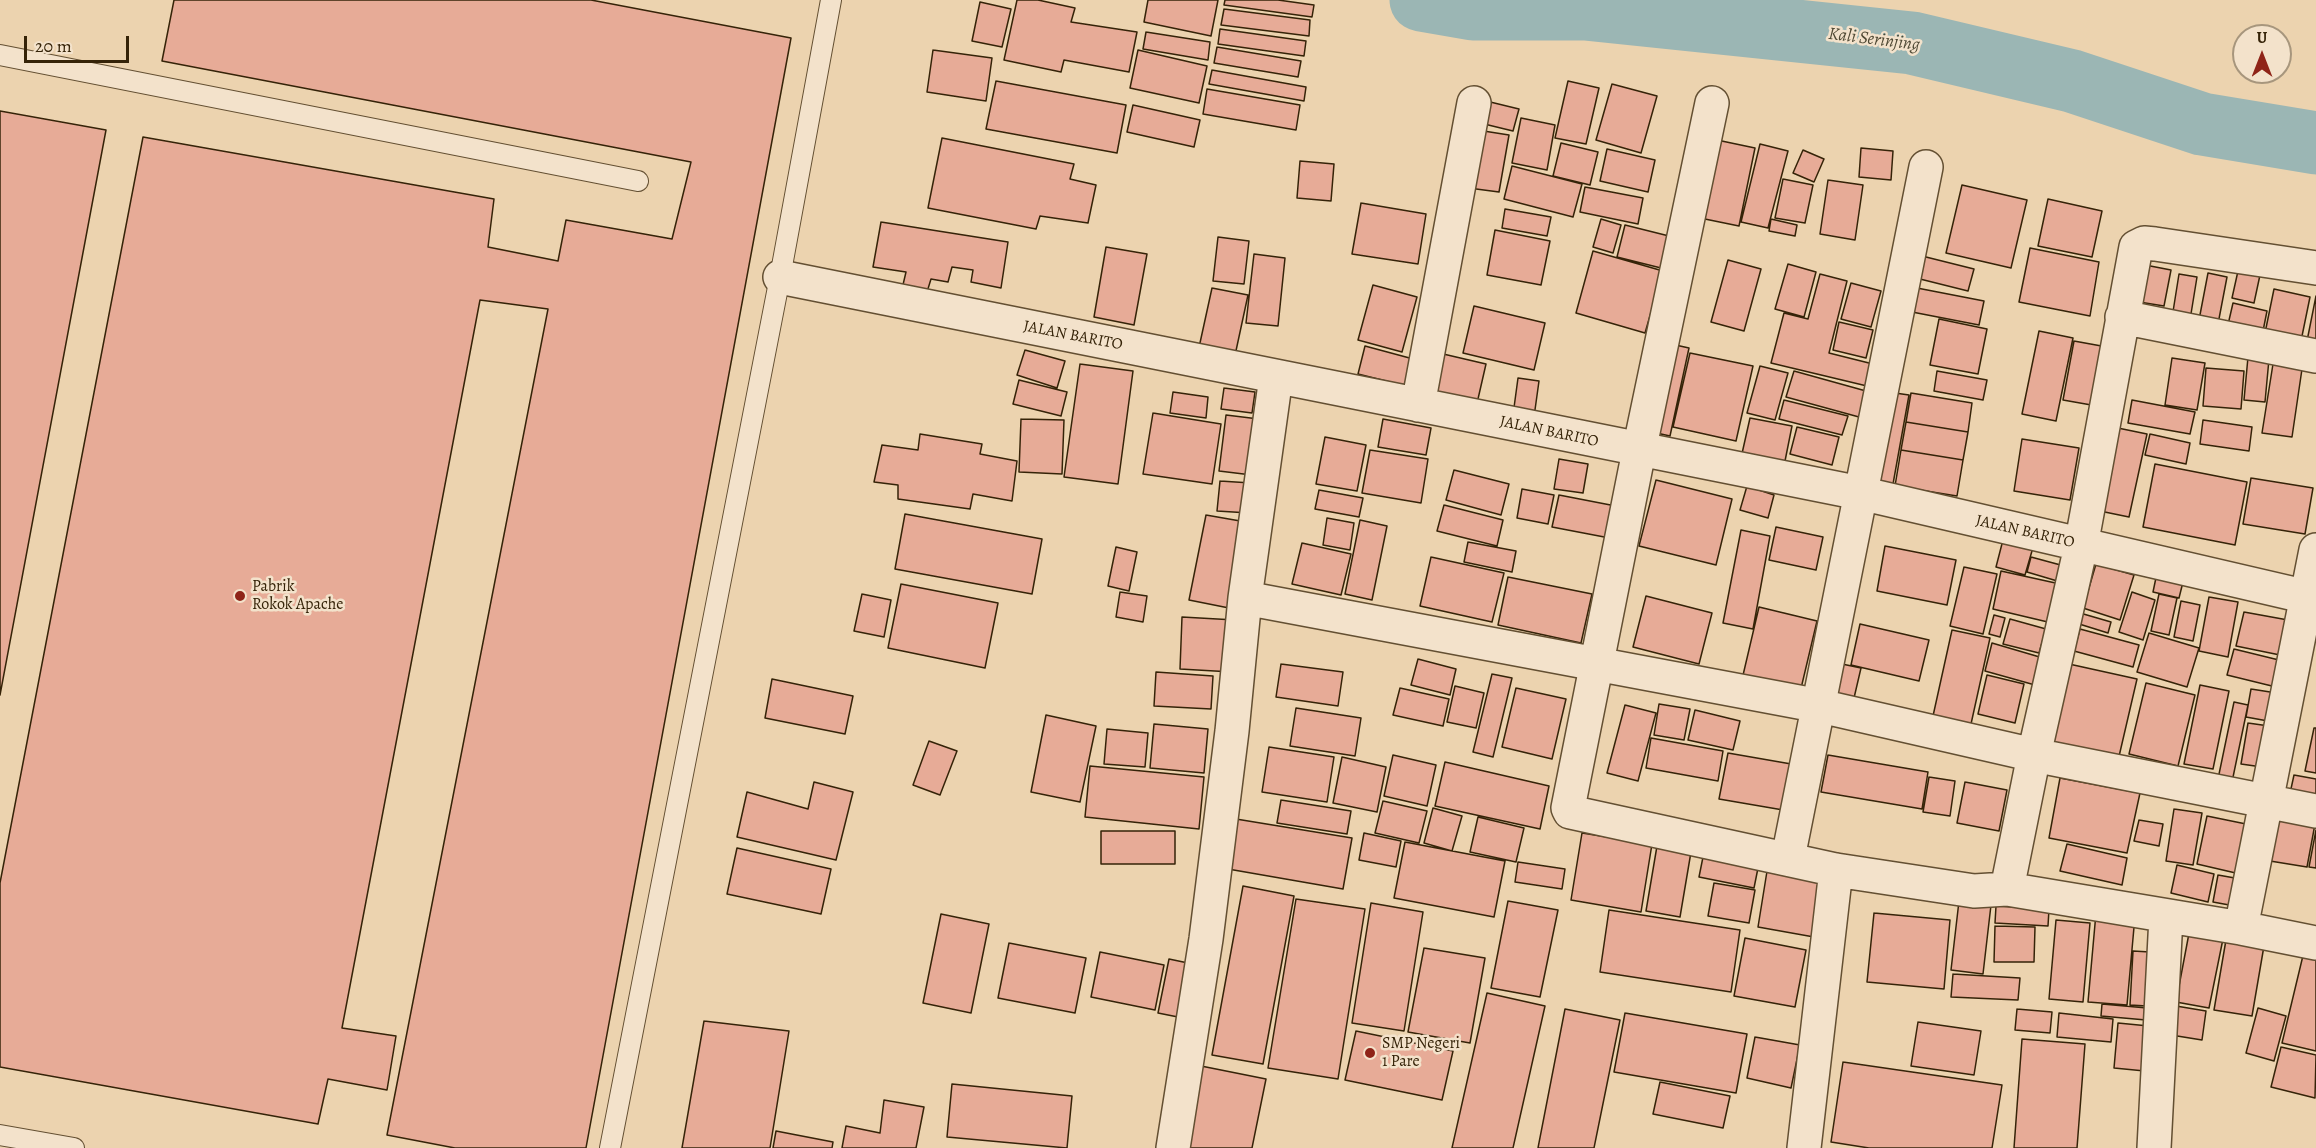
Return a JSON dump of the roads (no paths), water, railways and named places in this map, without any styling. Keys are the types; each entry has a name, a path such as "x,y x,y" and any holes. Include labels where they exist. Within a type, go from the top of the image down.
{"street":[{"path":"1712,103 1639,451 1568,808 1570,812 1836,870 1974,891 2007,889 2241,928 2316,943"},
{"path":"1418,405 1474,104"},
{"path":"1788,858 1926,167"},
{"path":"2007,889 2034,755 2081,546 2136,247 2144,243 2316,268"},
{"name":"JALAN BARITO","path":"780,277 1860,494 2312,598"},
{"path":"2122,318 2316,356"},
{"path":"1173,1148 1206,939 1232,731 1245,598 1276,376"},
{"path":"2241,928 2312,598 2316,550"},
{"path":"1245,598 1820,706 2034,755 2316,811"},
{"path":"1804,1148 1836,870"},
{"path":"2154,1148 2166,917"}],"lane":[{"path":"610,1148 780,277 831,0"},
{"path":"0,55 638,181"},
{"path":"0,1135 74,1148"}],"waterway":[{"name":"Kali Serinjing","path":"1421,0 1473,9 1585,9 1912,43 2072,81 2202,124 2316,143"}],"place":[{"name":"Pabrik Rokok Apache","path":"240,596"},
{"name":"SMP Negeri 1 Pare","path":"1370,1053"}]}
